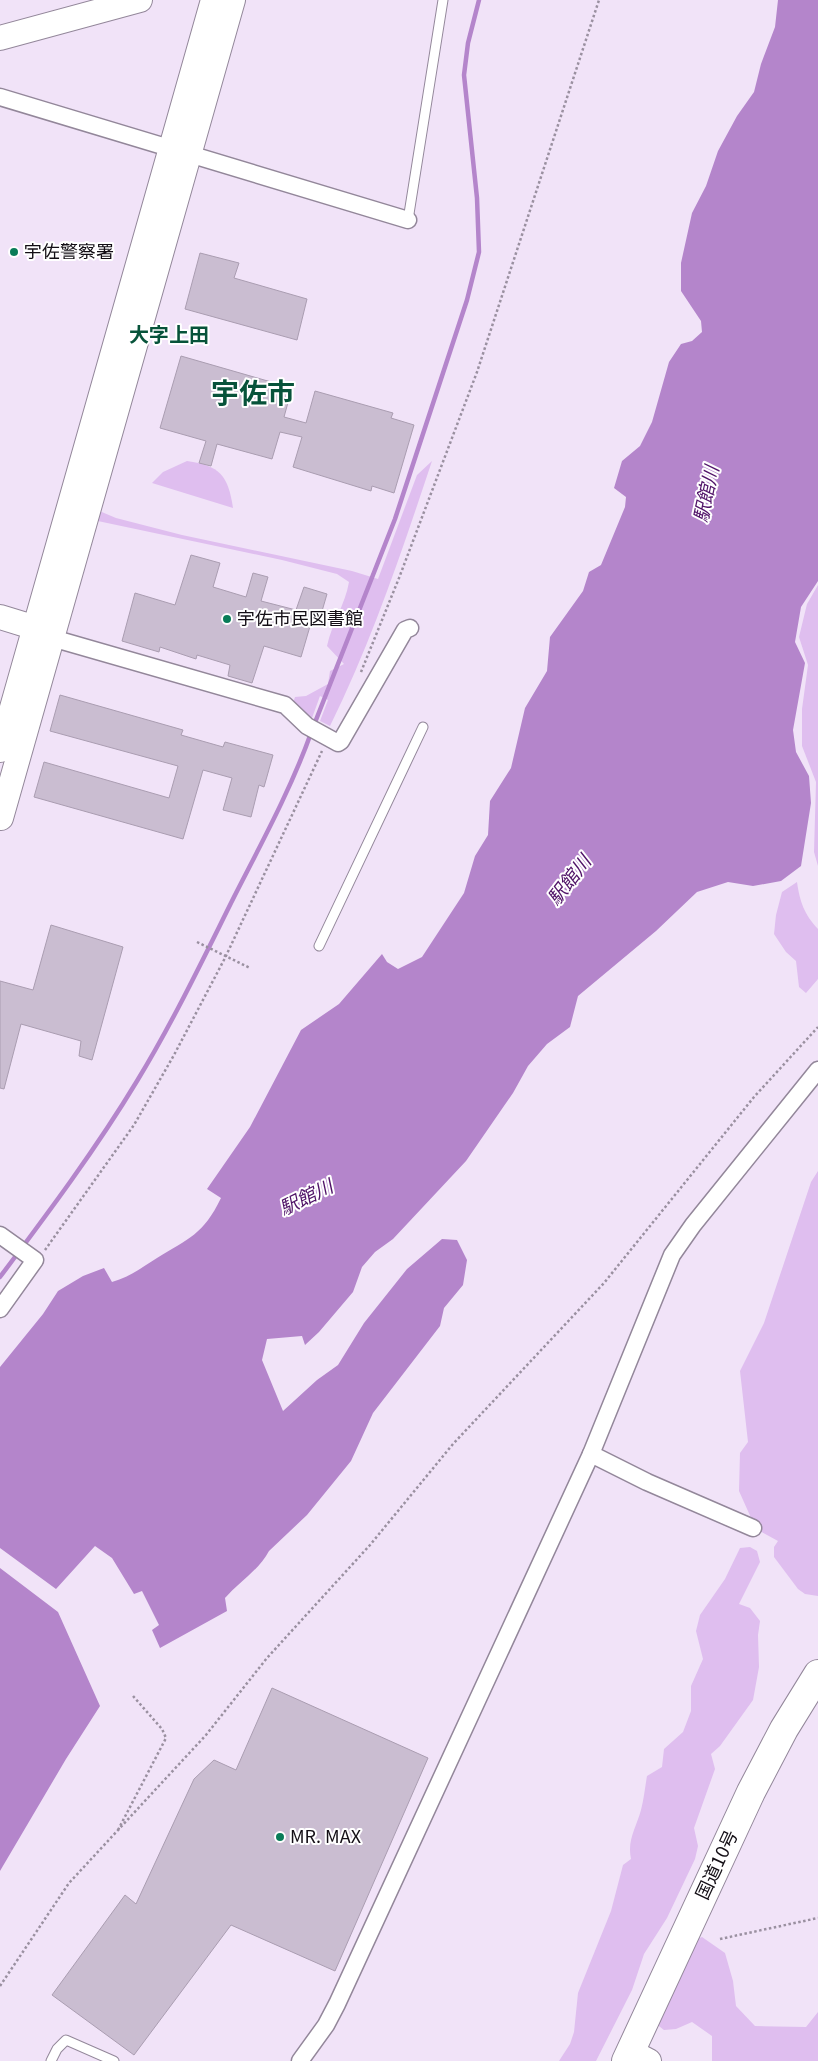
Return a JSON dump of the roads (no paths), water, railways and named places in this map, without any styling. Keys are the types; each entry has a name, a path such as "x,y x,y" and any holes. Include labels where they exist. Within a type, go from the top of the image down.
{"highway":[{"name":"国道10号","path":"635,2058 751,1792 796,1708 818,1674"}],"street":[{"path":"0,38 140,0"},
{"path":"1,818 47,633 180,151 213,0"},
{"path":"180,151 233,0"},
{"path":"0,97 408,220"},
{"path":"0,617 284,705 307,726 338,742 341,741 405,630 410,628"},
{"path":"0,750 47,633"},
{"path":"300,2061 326,2025 337,2004 590,1454 672,1254 693,1225 818,1070"},
{"path":"0,1235 35,1260 0,1309"},
{"path":"590,1454 647,1482 753,1528"}],"lane":[{"path":"408,220 443,0"},
{"path":"319,946 423,727"},
{"path":"51,2061 57,2048 66,2040 114,2061"}],"water":[{"name":"駅館川","path":"778,0 818,0 818,581 801,607 795,642 805,663 793,730 796,752 809,776 811,803 801,866 781,881 753,886 728,882 697,892 656,931 578,996 570,1027 547,1044 528,1066 513,1093 466,1161 393,1239 375,1252 362,1267 353,1292 319,1332 305,1345 302,1336 267,1339 262,1360 283,1411 317,1380 338,1365 364,1323 407,1269 442,1239 457,1240 467,1260 463,1285 444,1308 440,1326 373,1413 351,1461 307,1515 269,1551 254,1570 225,1598 227,1611 160,1648 152,1630 159,1625 142,1591 134,1594 112,1558 95,1546 56,1589 0,1548 0,1367 43,1314 58,1291 83,1276 104,1268 112,1282 124,1278 187,1240 201,1228 221,1198 207,1189 250,1127 301,1030 339,1004 382,954 387,962 398,969 422,957 464,893 475,856 488,835 490,801 511,768 525,708 547,671 550,637 583,591 589,572 601,565 625,507 626,497 614,488 622,461 640,446 652,422 669,362 681,344 692,341 702,332 701,321 681,291 681,263 692,213 706,186 718,151 737,116 754,92 761,64 775,27"},
{"path":"0,1568 58,1612 100,1706 66,1759 0,1871"}],"waterway":[{"path":"314,725 395,519 467,300 479,252 477,198 464,75 468,43 479,0"},
{"path":"0,1277 88,1156 150,1059 275,816 311,733"}],"place":[{"name":"宇佐警察署","path":"14,252"},
{"name":"宇佐市民図書館","path":"227,619"},
{"name":"MR. MAX","path":"280,1837"}],"district":[{"name":"大字上田","path":"169,335"},
{"name":"宇佐市","path":"253,393"}]}
